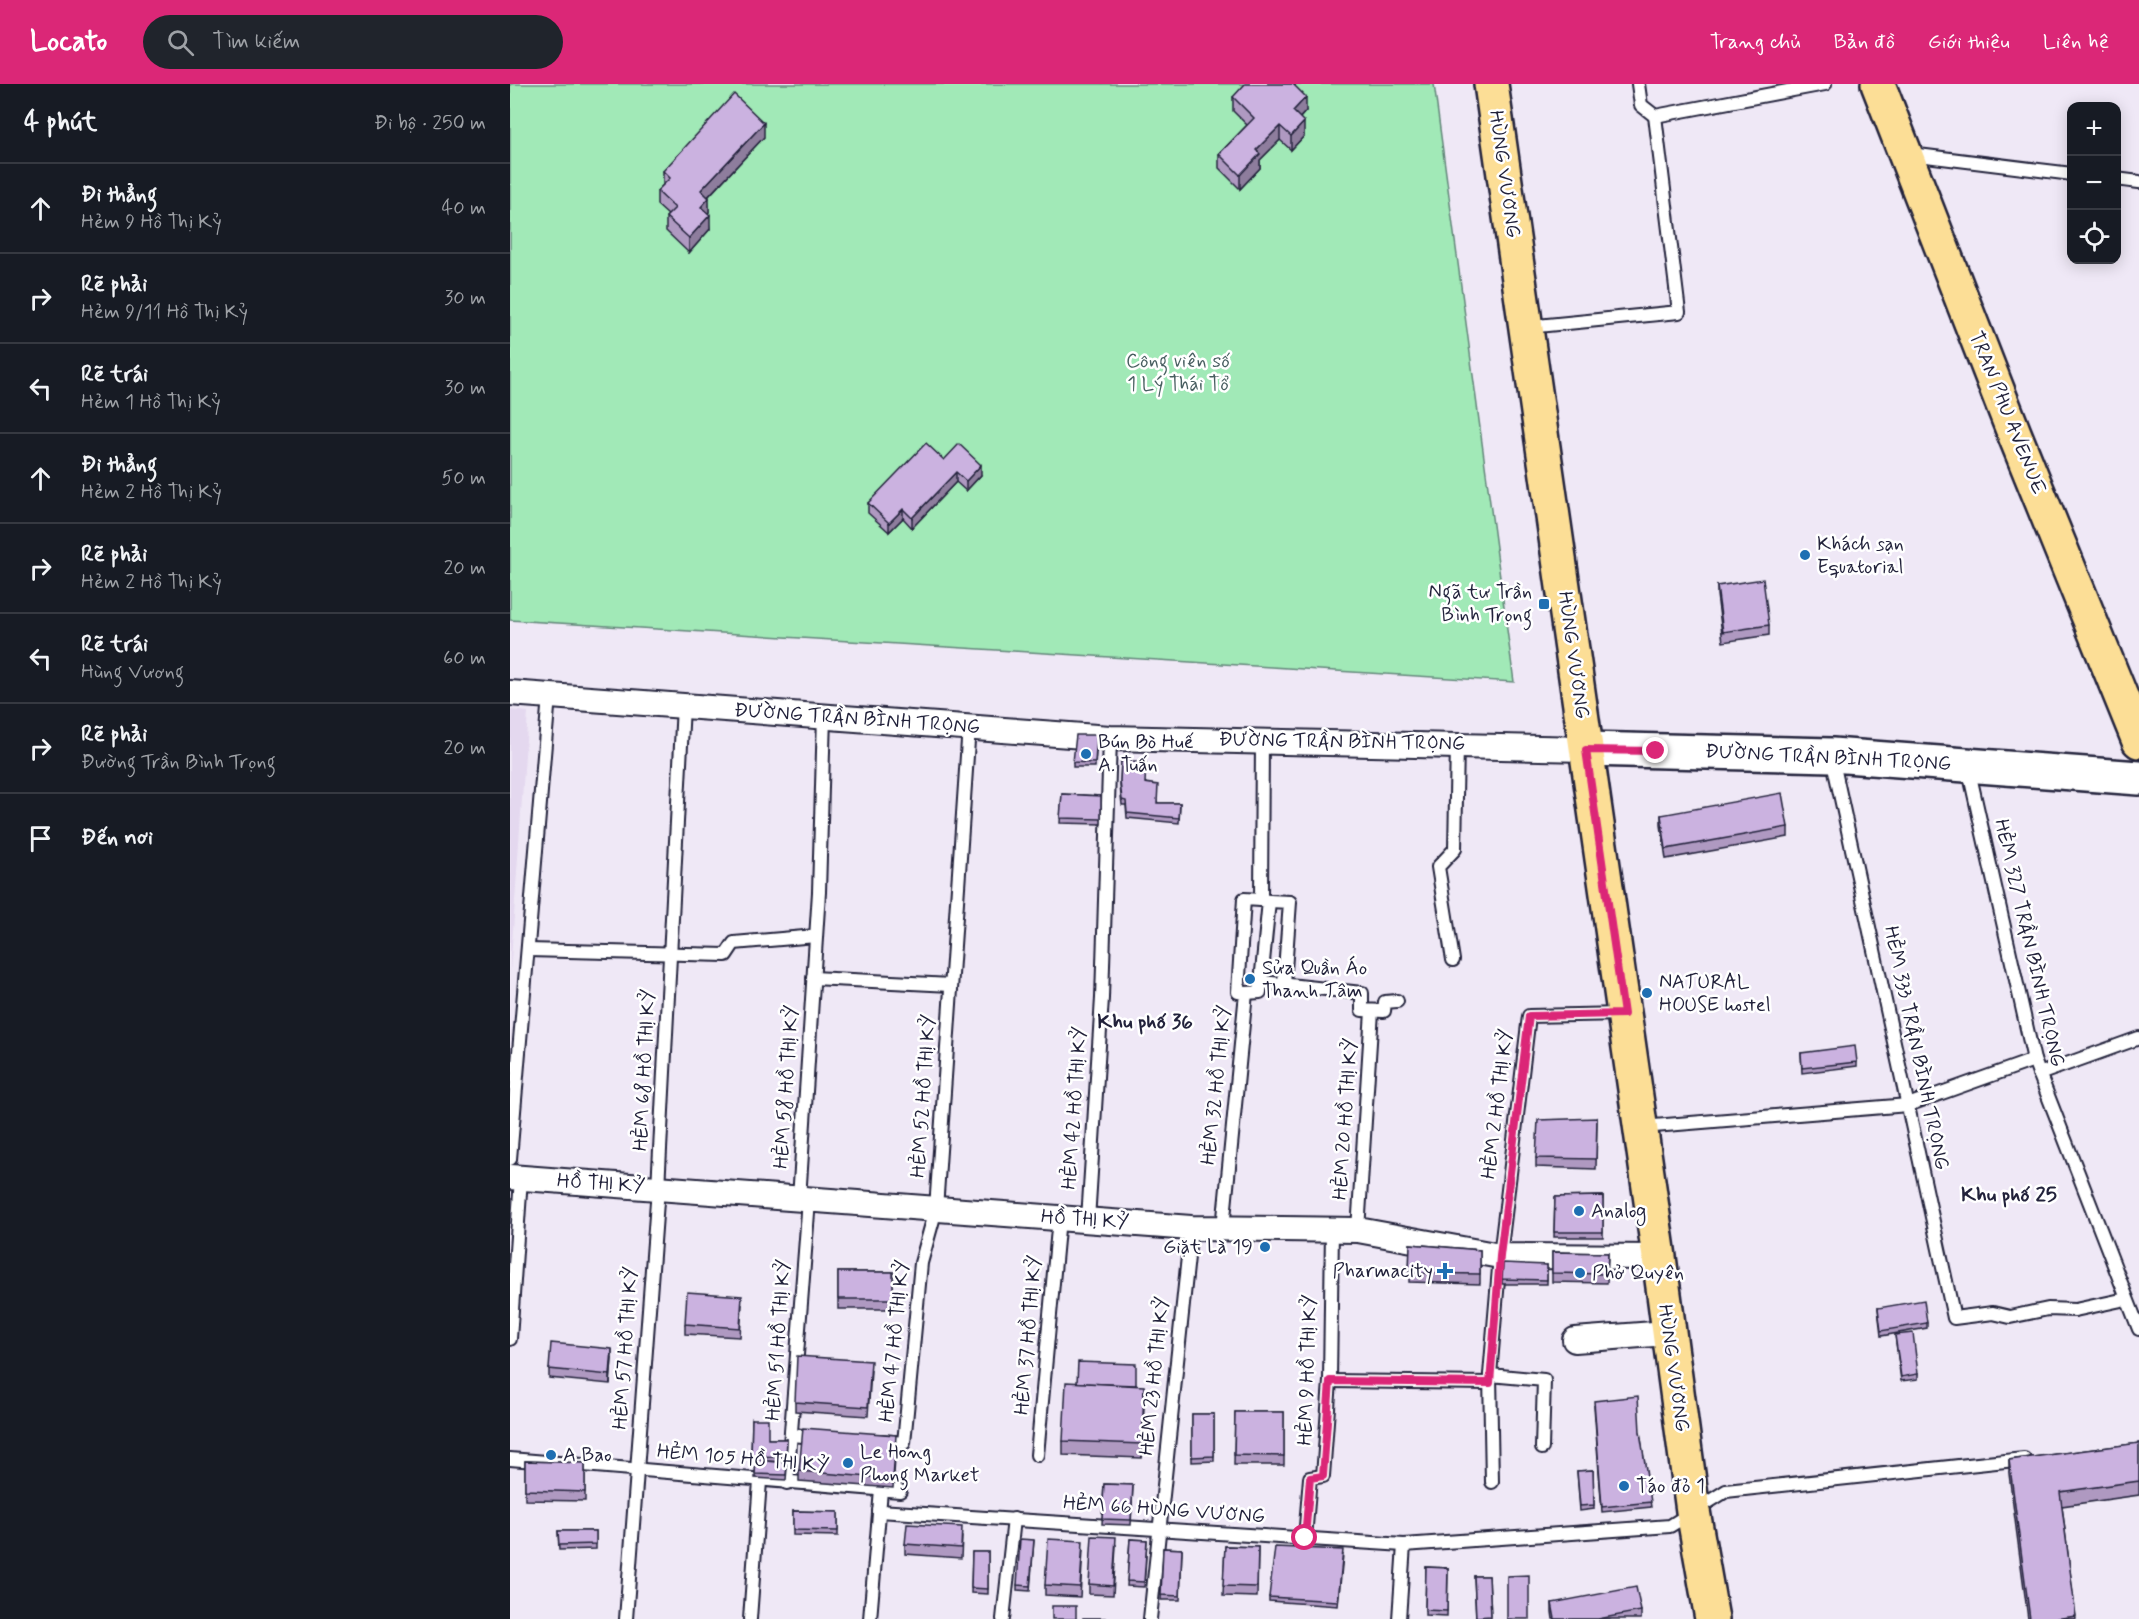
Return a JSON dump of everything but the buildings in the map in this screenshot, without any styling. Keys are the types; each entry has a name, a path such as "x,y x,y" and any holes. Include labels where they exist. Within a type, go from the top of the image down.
{"main road":[{"name":"HÙNG VƯƠNG","path":"1491,84 1659,1257 1667,1333 1693,1511 1712,1619"},
{"name":"TRAN PHU AVENUE","path":"1878,84 2014,433 2139,741"}],"street":[{"name":"ĐƯỜNG TRẦN BÌNH TRỌNG","path":"510,693 1110,738 1832,755 2139,778"},
{"name":"HỒ THỊ KỶ","path":"514,1172 658,1188 1191,1228 1358,1230 1500,1256 1659,1257"},
{"path":"1575,1340 1667,1333"}],"lane":[{"path":"1526,327 1679,312 1655,116 1641,105 1638,84"},
{"path":"1655,116 1825,84"},
{"path":"1905,154 2067,173"},
{"path":"2121,180 2139,182"},
{"path":"510,1339 514,1172 528,950 549,696"},
{"name":"HẺM 68 HỒ THỊ KỶ","path":"658,1188 683,706"},
{"name":"HẺM 58 HỒ THỊ KỶ","path":"804,1199 824,716"},
{"name":"HẺM 52 HỒ THỊ KỶ","path":"936,1209 969,726"},
{"name":"HẺM 42 HỒ THỊ KỶ","path":"1088,1220 1102,998 1110,738"},
{"path":"1246,993 1260,992 1262,982 1265,900 1262,740"},
{"path":"1453,960 1438,867 1455,849 1456,745"},
{"name":"HẺM 333 TRẦN BÌNH TRỌNG","path":"1832,755 1954,1318 1993,1312 2010,1317 2048,1310 2075,1310 2126,1299"},
{"name":"HẺM 327 TRẦN BÌNH TRỌNG","path":"1967,764 2034,1060 2139,1329"},
{"name":"HẺM 32 HỒ THỊ KỶ","path":"1223,1228 1246,993 1238,992 1244,899 1265,900"},
{"path":"1265,900 1290,902 1284,984"},
{"path":"528,950 726,955 734,943 816,936"},
{"path":"813,978 951,985"},
{"path":"1262,982 1362,993 1362,1010 1384,1011 1385,1002 1397,1001"},
{"name":"HẺM 20 HỒ THỊ KỶ","path":"1358,1230 1372,1011"},
{"name":"HẺM 2 HỒ THỊ KỶ","path":"1500,1256 1529,1016 1624,1014"},
{"path":"2039,1074 2139,1038"},
{"path":"1640,1127 1908,1105 2034,1060"},
{"name":"HẺM 57 HỒ THỊ KỶ","path":"626,1619 658,1188"},
{"name":"HẺM 51 HỒ THỊ KỶ","path":"787,1483 804,1199"},
{"name":"HẺM 47 HỒ THỊ KỶ","path":"872,1440 904,1443 921,1263 936,1209"},
{"name":"HẺM 37 HỒ THỊ KỶ","path":"1037,1455 1059,1218"},
{"name":"HẺM 23 HỒ THỊ KỶ","path":"1150,1619 1191,1228"},
{"name":"HẺM 9 HỒ THỊ KỶ","path":"1305,1538 1310,1478 1323,1476 1330,1381 1332,1229"},
{"path":"1492,1482 1490,1379 1500,1256"},
{"path":"1330,1381 1544,1380 1542,1448"},
{"path":"791,1435 830,1438"},
{"name":"HẺM 66 HÙNG VƯƠNG","path":"879,1511 1404,1545 1670,1526 1726,1491 2033,1458"},
{"name":"HẺM 105 HỒ THỊ KỶ","path":"510,1459 900,1491"},
{"path":"750,1619 760,1481"},
{"path":"870,1619 882,1490"},
{"path":"1003,1619 1014,1519"},
{"path":"1399,1619 1404,1545"}],"shaded area":[{"path":"510,710 528,712 510,974"}],"green space":[{"name":"Công viên số 1 Lý Thái Tổ","path":"510,84 1434,84 1514,682 510,620"}],"place":[{"name":"Khách sạn Equatorial","path":"1805,555"},
{"name":"Ngã tư Trần Bình Trọng","path":"1544,604"},
{"name":"Bún Bò Huế A. Tuấn","path":"1086,754"},
{"name":"Sửa Quần Áo Thanh Tâm","path":"1250,979"},
{"name":"NATURAL HOUSE hostel","path":"1647,993"},
{"name":"Analog","path":"1579,1211"},
{"name":"Giặt Là 19","path":"1265,1247"},
{"name":"Pharmacity","path":"1445,1271"},
{"name":"Phở Quyên","path":"1580,1273"},
{"name":"A Bao","path":"551,1455"},
{"name":"Le Hong Phong Market","path":"848,1463"},
{"name":"Táo đỏ 1","path":"1624,1486"}],"district":[{"name":"Khu phố 36","path":"1145,1022"},
{"name":"Khu phố 25","path":"2009,1195"}],"route":[{"path":"1305,1538 1310,1478 1323,1476 1330,1381 1490,1383 1500,1256 1529,1016 1624,1014 1586,750 1656,751"}]}
